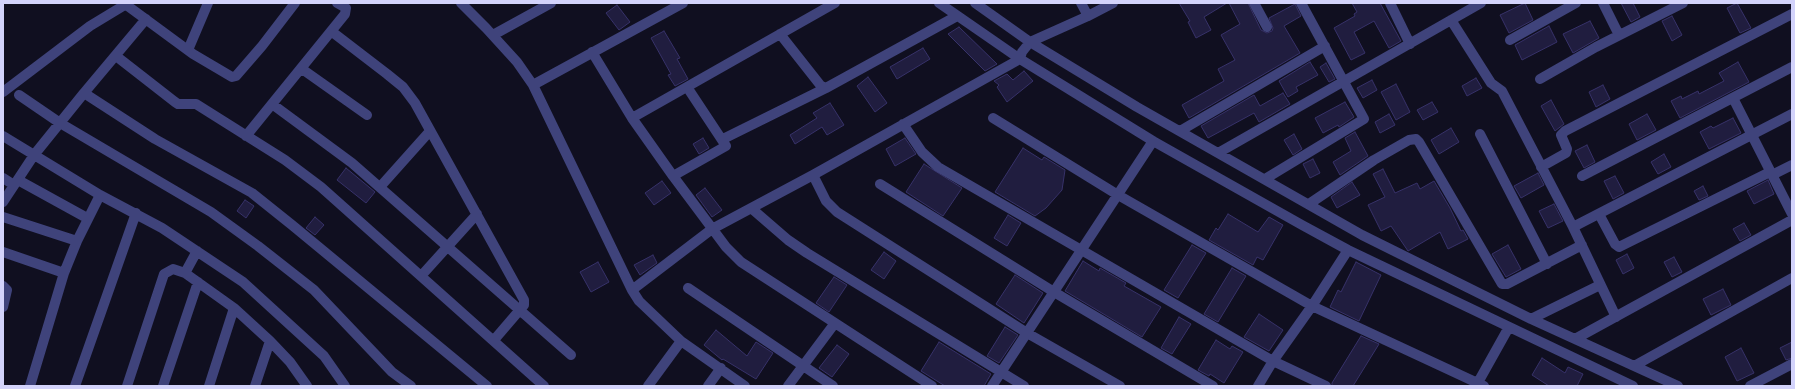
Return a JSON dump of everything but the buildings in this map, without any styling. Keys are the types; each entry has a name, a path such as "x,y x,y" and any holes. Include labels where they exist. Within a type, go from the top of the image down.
{"street":[{"path":"188,50 208,3"},
{"path":"3,92 90,26 126,4 188,50 234,77 262,46 295,3"},
{"path":"246,136 302,69 346,11 344,6 337,3"},
{"path":"461,3 493,35 524,71 533,85 632,290 639,301 681,341 745,386"},
{"path":"493,35 551,3"},
{"path":"533,85 684,3"},
{"path":"632,118 834,3"},
{"path":"939,3 957,16 1180,131 1362,235 1531,319 1678,386"},
{"path":"975,3 1024,50 1154,141 1348,250 1633,386"},
{"path":"1081,3 1088,16"},
{"path":"632,290 712,229 813,175 903,124 1024,50 1113,3"},
{"path":"1254,3 1267,27"},
{"path":"1265,180 1364,118 1301,3"},
{"path":"1390,3 1410,44"},
{"path":"1218,153 1481,3"},
{"path":"1510,40 1576,3"},
{"path":"1603,3 1619,35"},
{"path":"1540,79 1619,35 1683,3"},
{"path":"1542,167 1566,153 1567,149 1561,135 1565,131 1792,14"},
{"path":"723,139 826,88 957,16"},
{"path":"3,202 34,155 146,20"},
{"path":"1452,20 1491,83 1502,91 1573,227 1616,317"},
{"path":"331,31 403,87 415,103 524,300 524,305 521,310 494,340"},
{"path":"780,34 821,86 826,88"},
{"path":"1180,131 1325,46"},
{"path":"592,52 632,118 673,176 726,247 741,262 932,386"},
{"path":"116,56 178,104 196,104 285,160 321,187 544,386"},
{"path":"1582,176 1792,67"},
{"path":"302,69 367,115"},
{"path":"673,176 726,146 723,139 687,87"},
{"path":"84,93 155,139 252,193 487,386"},
{"path":"20,95 60,123 211,212 258,246 314,290 392,372 411,386"},
{"path":"1732,98 1792,214"},
{"path":"272,104 322,139 380,187 571,355"},
{"path":"1573,227 1752,136 1792,114"},
{"path":"993,118 1118,194 1312,306 1479,385 1509,327"},
{"path":"903,124 922,152 938,166 1081,251 1273,361 1326,386"},
{"path":"380,187 430,131"},
{"path":"1480,134 1547,264"},
{"path":"3,136 100,195 136,213 243,282 324,356 345,386"},
{"path":"1309,204 1374,160 1409,140 1416,139 1423,148 1502,284 1507,284 1582,245"},
{"path":"992,386 1154,141"},
{"path":"1600,214 1619,247 1771,173 1792,165"},
{"path":"813,175 826,201 837,212 1027,333 1120,386"},
{"path":"3,178 87,218"},
{"path":"880,184 1054,292 1213,386"},
{"path":"30,386 64,273 87,218 100,195"},
{"path":"751,208 788,240 807,253 1024,386"},
{"path":"75,386 136,213"},
{"path":"421,276 477,214"},
{"path":"3,217 77,241"},
{"path":"1575,339 1792,220"},
{"path":"1258,386 1273,361 1312,306 1348,250"},
{"path":"185,273 197,251"},
{"path":"3,252 64,273"},
{"path":"127,386 164,274 173,269 185,273 234,308 270,341 290,362 306,385"},
{"path":"1634,366 1792,278"},
{"path":"163,386 198,282"},
{"path":"1531,319 1600,285"},
{"path":"3,286 8,290 3,307"},
{"path":"688,288 833,386"},
{"path":"209,386 234,308"},
{"path":"788,386 835,323"},
{"path":"255,386 270,341"},
{"path":"648,386 681,341"},
{"path":"1750,386 1792,364"},
{"path":"708,386 721,368"}]}
